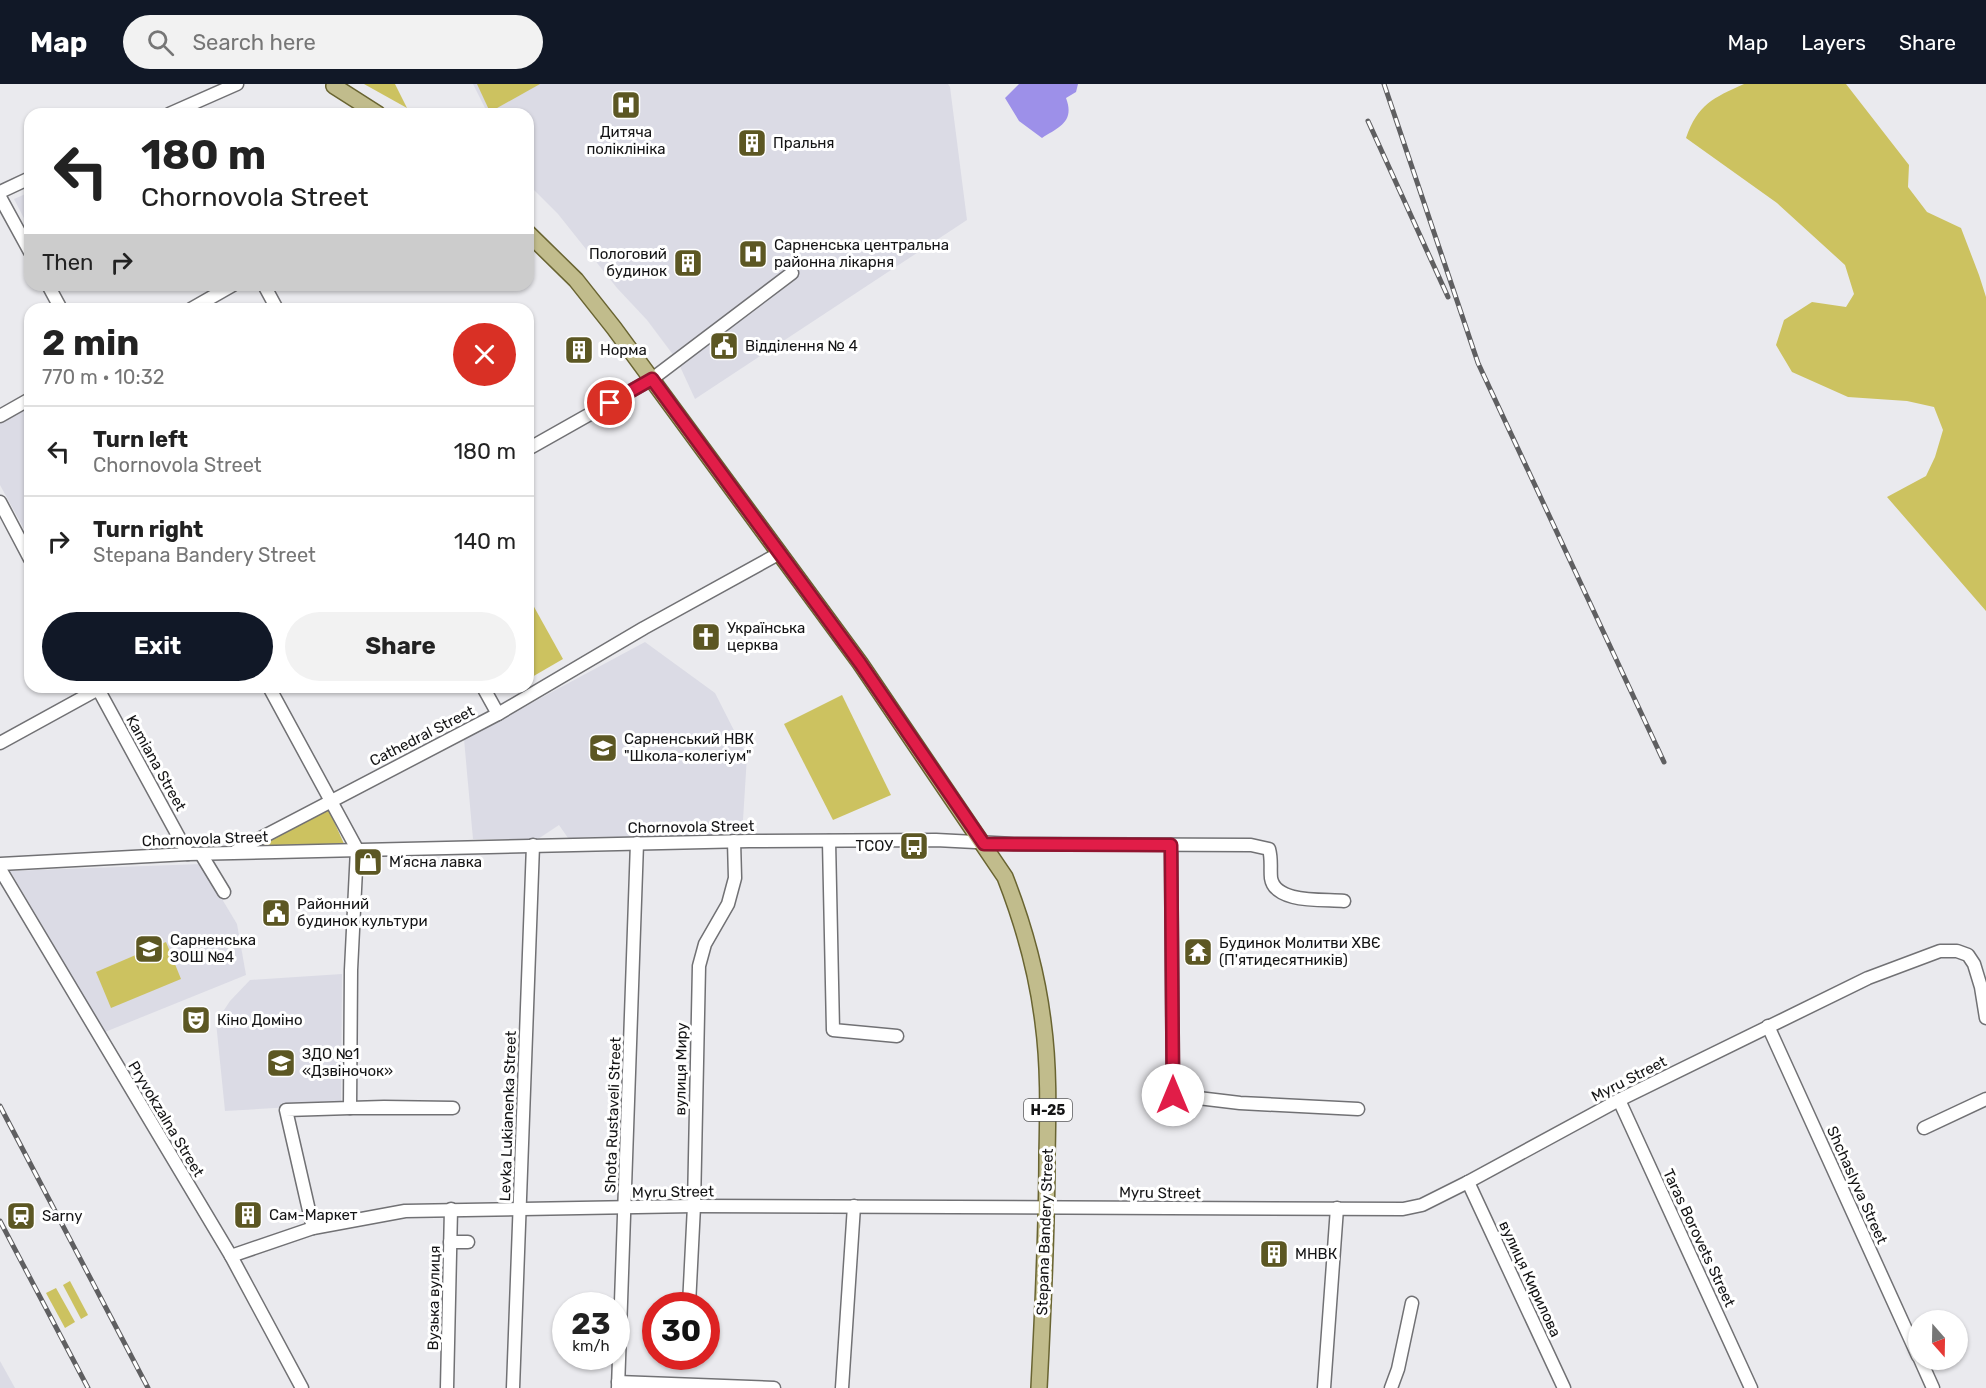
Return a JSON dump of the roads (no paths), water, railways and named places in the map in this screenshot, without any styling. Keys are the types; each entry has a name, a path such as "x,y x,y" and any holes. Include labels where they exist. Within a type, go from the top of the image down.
{"main road":[{"path":"334,86 369,108"},
{"name":"Stepana Bandery Street","path":"534,239 576,280 652,379 860,663 1005,877 1021,916 1043,1021 1048,1074 1047,1207 1039,1388"}],"street":[{"path":"185,108 237,84"},
{"path":"0,192 24,181"},
{"path":"0,197 24,241"},
{"path":"534,446 652,379 792,273"},
{"path":"202,303 222,291"},
{"path":"0,416 24,402"},
{"path":"0,502 24,548"},
{"name":"Cathedral Street","path":"534,693 644,628 780,553"},
{"path":"0,743 90,693"},
{"name":"Kamiana Street","path":"102,693 194,854 224,892"},
{"path":"272,693 332,799 357,849 351,970 350,1108"},
{"path":"486,693 498,714"},
{"name":"Cathedral Street","path":"232,853 498,714 534,693"},
{"name":"Chornovola Street","path":"0,864 194,854 734,841 936,840 984,844 1261,846 1269,849 1272,859 1271,879 1277,891 1288,897 1344,901"},
{"name":"вулиця Миру","path":"690,1292 694,1206 699,966 705,944 728,904 735,878 734,841"},
{"path":"829,841 833,1030 897,1036"},
{"name":"Shota Rustaveli Street","path":"618,1385 637,843"},
{"name":"Levka Lukianenka Street","path":"513,1388 533,845"},
{"path":"1171,845 1173,1095 1240,1103 1358,1109"},
{"name":"Pryvokzalna Street","path":"0,869 231,1256 302,1388"},
{"name":"Myru Street","path":"231,1256 313,1228 405,1211 451,1209 694,1206 1403,1209 1422,1205 1468,1182 1619,1100 1768,1026 1868,978 1940,951 1957,951 1968,955 1974,964 1981,987 1986,1018"},
{"name":"Shchaslyva Street","path":"1768,1026 1908,1333"},
{"path":"1923,1128 1986,1099"},
{"name":"Taras Borovets Street","path":"1619,1100 1751,1388"},
{"path":"313,1228 286,1110 350,1108 384,1107 453,1108 350,1108"},
{"name":"вулиця Кирилова","path":"1468,1182 1564,1388"},
{"path":"842,1388 854,1206"},
{"path":"1324,1388 1337,1208"},
{"name":"Вузька вулиця","path":"447,1388 451,1209"},
{"path":"450,1242 468,1242"},
{"path":"1391,1388 1398,1369 1412,1303"},
{"name":"Shchaslyva Street","path":"1925,1370 1933,1388"},
{"path":"618,1385 774,1388"}],"railway":[{"path":"1384,84 1478,363 1664,762"},
{"path":"1368,121 1448,297"},
{"path":"0,1106 148,1388"},
{"path":"0,1221 88,1388"}],"place":[{"name":"Дитяча поліклініка","path":"626,105"},
{"name":"Пральня","path":"752,143"},
{"name":"Сарненська центральна районна лікарня","path":"753,254"},
{"name":"Пологовий будинок","path":"688,263"},
{"name":"Відділення № 4","path":"724,346"},
{"name":"Норма","path":"579,350"},
{"name":"Українська церква","path":"706,637"},
{"name":"Сарненський НВК \"Школа-колегіум\"","path":"603,748"},
{"name":"ТСОУ","path":"914,846"},
{"name":"Мʼясна лавка","path":"368,862"},
{"name":"Районний будинок культури","path":"276,913"},
{"name":"Сарненська ЗОШ №4","path":"149,949"},
{"name":"Будинок Молитви ХВЄ (П'ятидесятників)","path":"1198,952"},
{"name":"Кіно Доміно","path":"196,1020"},
{"name":"ЗДО №1 «Дзвіночок»","path":"281,1063"},
{"name":"Сам-Маркет","path":"248,1215"},
{"name":"Sarny","path":"21,1216"},
{"name":"МНВК","path":"1274,1254"}]}
